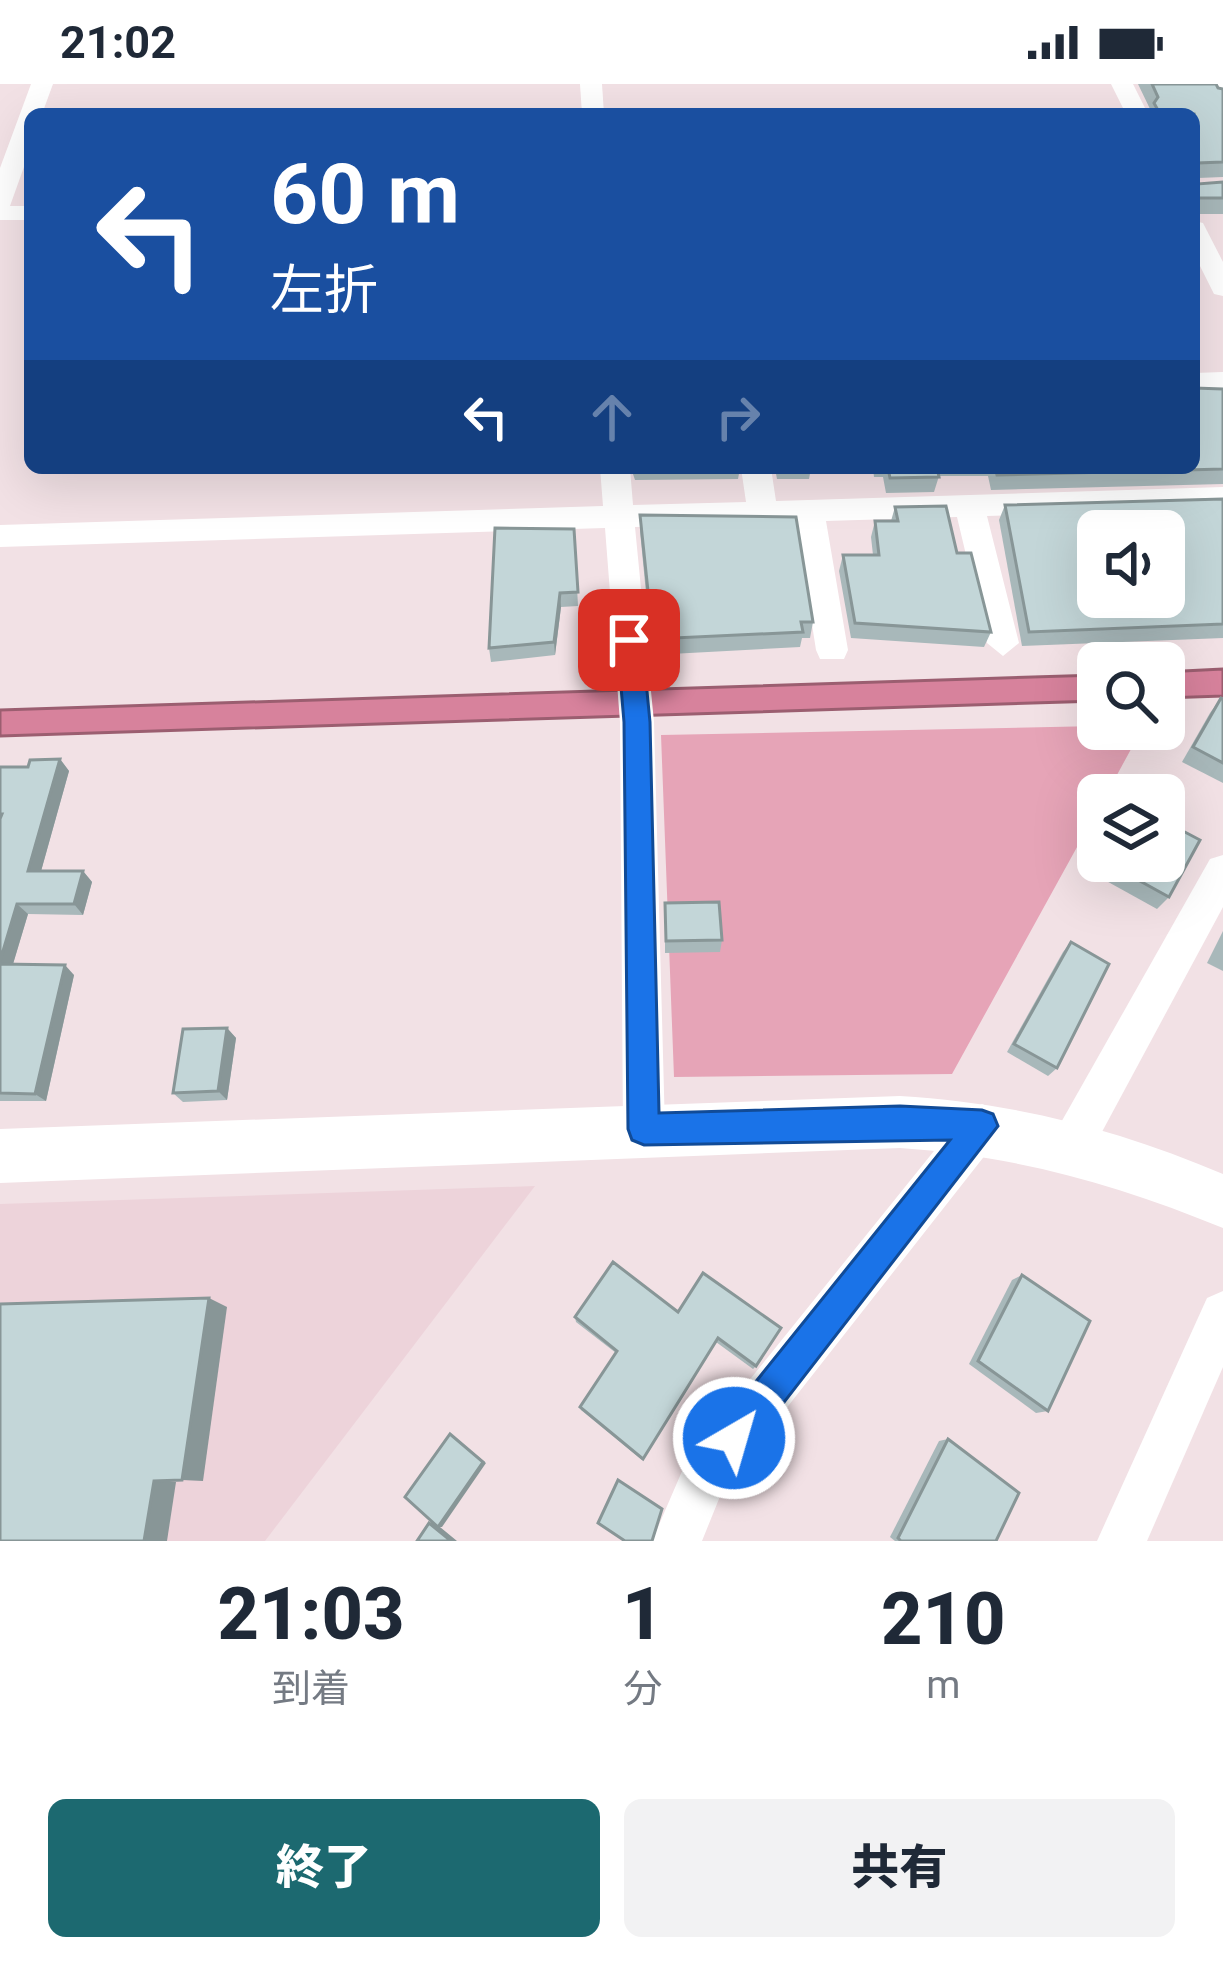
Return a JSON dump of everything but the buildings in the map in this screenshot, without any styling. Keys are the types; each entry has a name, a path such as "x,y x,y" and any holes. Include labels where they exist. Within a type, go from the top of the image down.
{"street":[{"path":"1216,84 1223,96"},
{"path":"0,202 24,135"},
{"path":"1200,246 1212,283"},
{"path":"615,474 637,722 644,1129"},
{"path":"757,474 762,510"},
{"path":"0,536 1223,498"},
{"path":"969,504 1003,643"},
{"path":"809,508 832,650"},
{"path":"1074,1141 1223,871"},
{"path":"0,1156 900,1122 982,1126 1074,1141 1223,1201"},
{"path":"677,1541 706,1472 982,1126"},
{"path":"1122,1541 1223,1314"}],"shaded area":[{"path":"1223,669 1223,696 1185,697 1185,671"},
{"path":"1077,676 1077,702 0,736 0,710"},
{"path":"1077,726 1077,750 1131,750 1117,774 1077,774 1077,847 952,1074 674,1077 661,735"},
{"path":"535,1186 265,1541 0,1541 0,1204"}],"route":[{"path":"629,640 637,722 644,1129 900,1122 982,1126 734,1438"}]}
